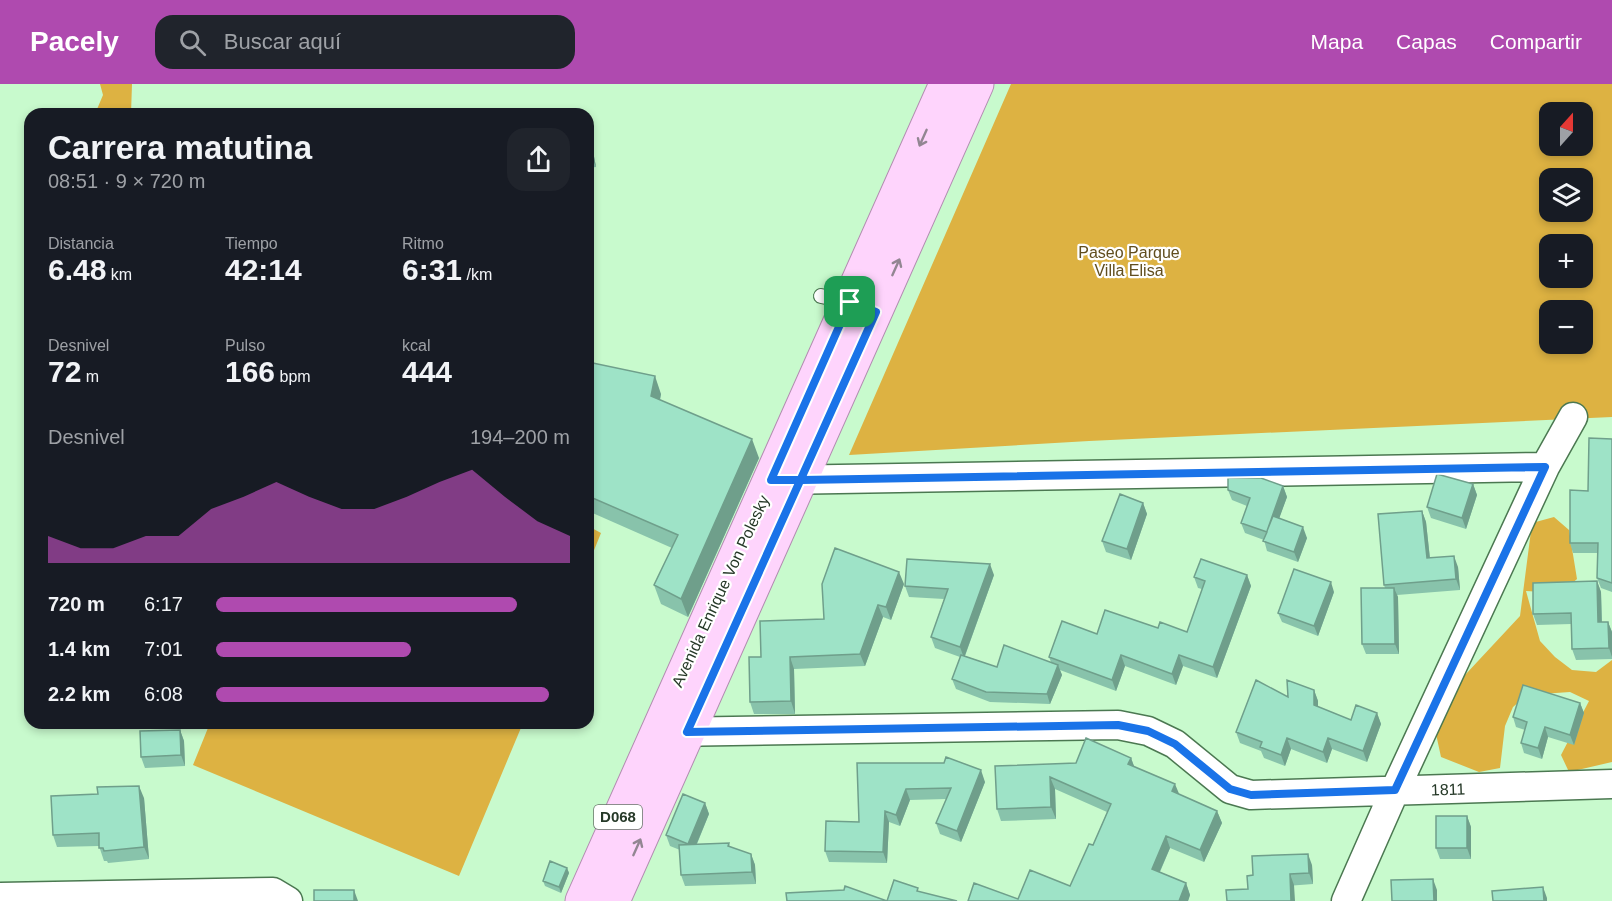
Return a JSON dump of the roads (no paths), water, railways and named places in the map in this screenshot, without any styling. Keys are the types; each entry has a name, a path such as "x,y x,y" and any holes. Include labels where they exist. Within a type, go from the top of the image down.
{"main road":[{"name":"Avenida Enrique Von Polesky","path":"582,901 671,732 787,480 849,303 946,84"},
{"name":"Avenida Enrique Von Polesky","path":"849,303 977,84"},
{"name":"Avenida Enrique Von Polesky","path":"613,901 671,732"}],"street":[{"path":"1346,901 1545,467 1573,417"},
{"path":"787,480 1545,467"},
{"name":"1811","path":"671,732 1118,725 1148,731 1175,744 1230,789 1251,795 1612,784"},
{"path":"0,897 273,892 288,901"}],"park label":[{"name":"Paseo Parque Villa Elisa","path":"1129,261"}]}
